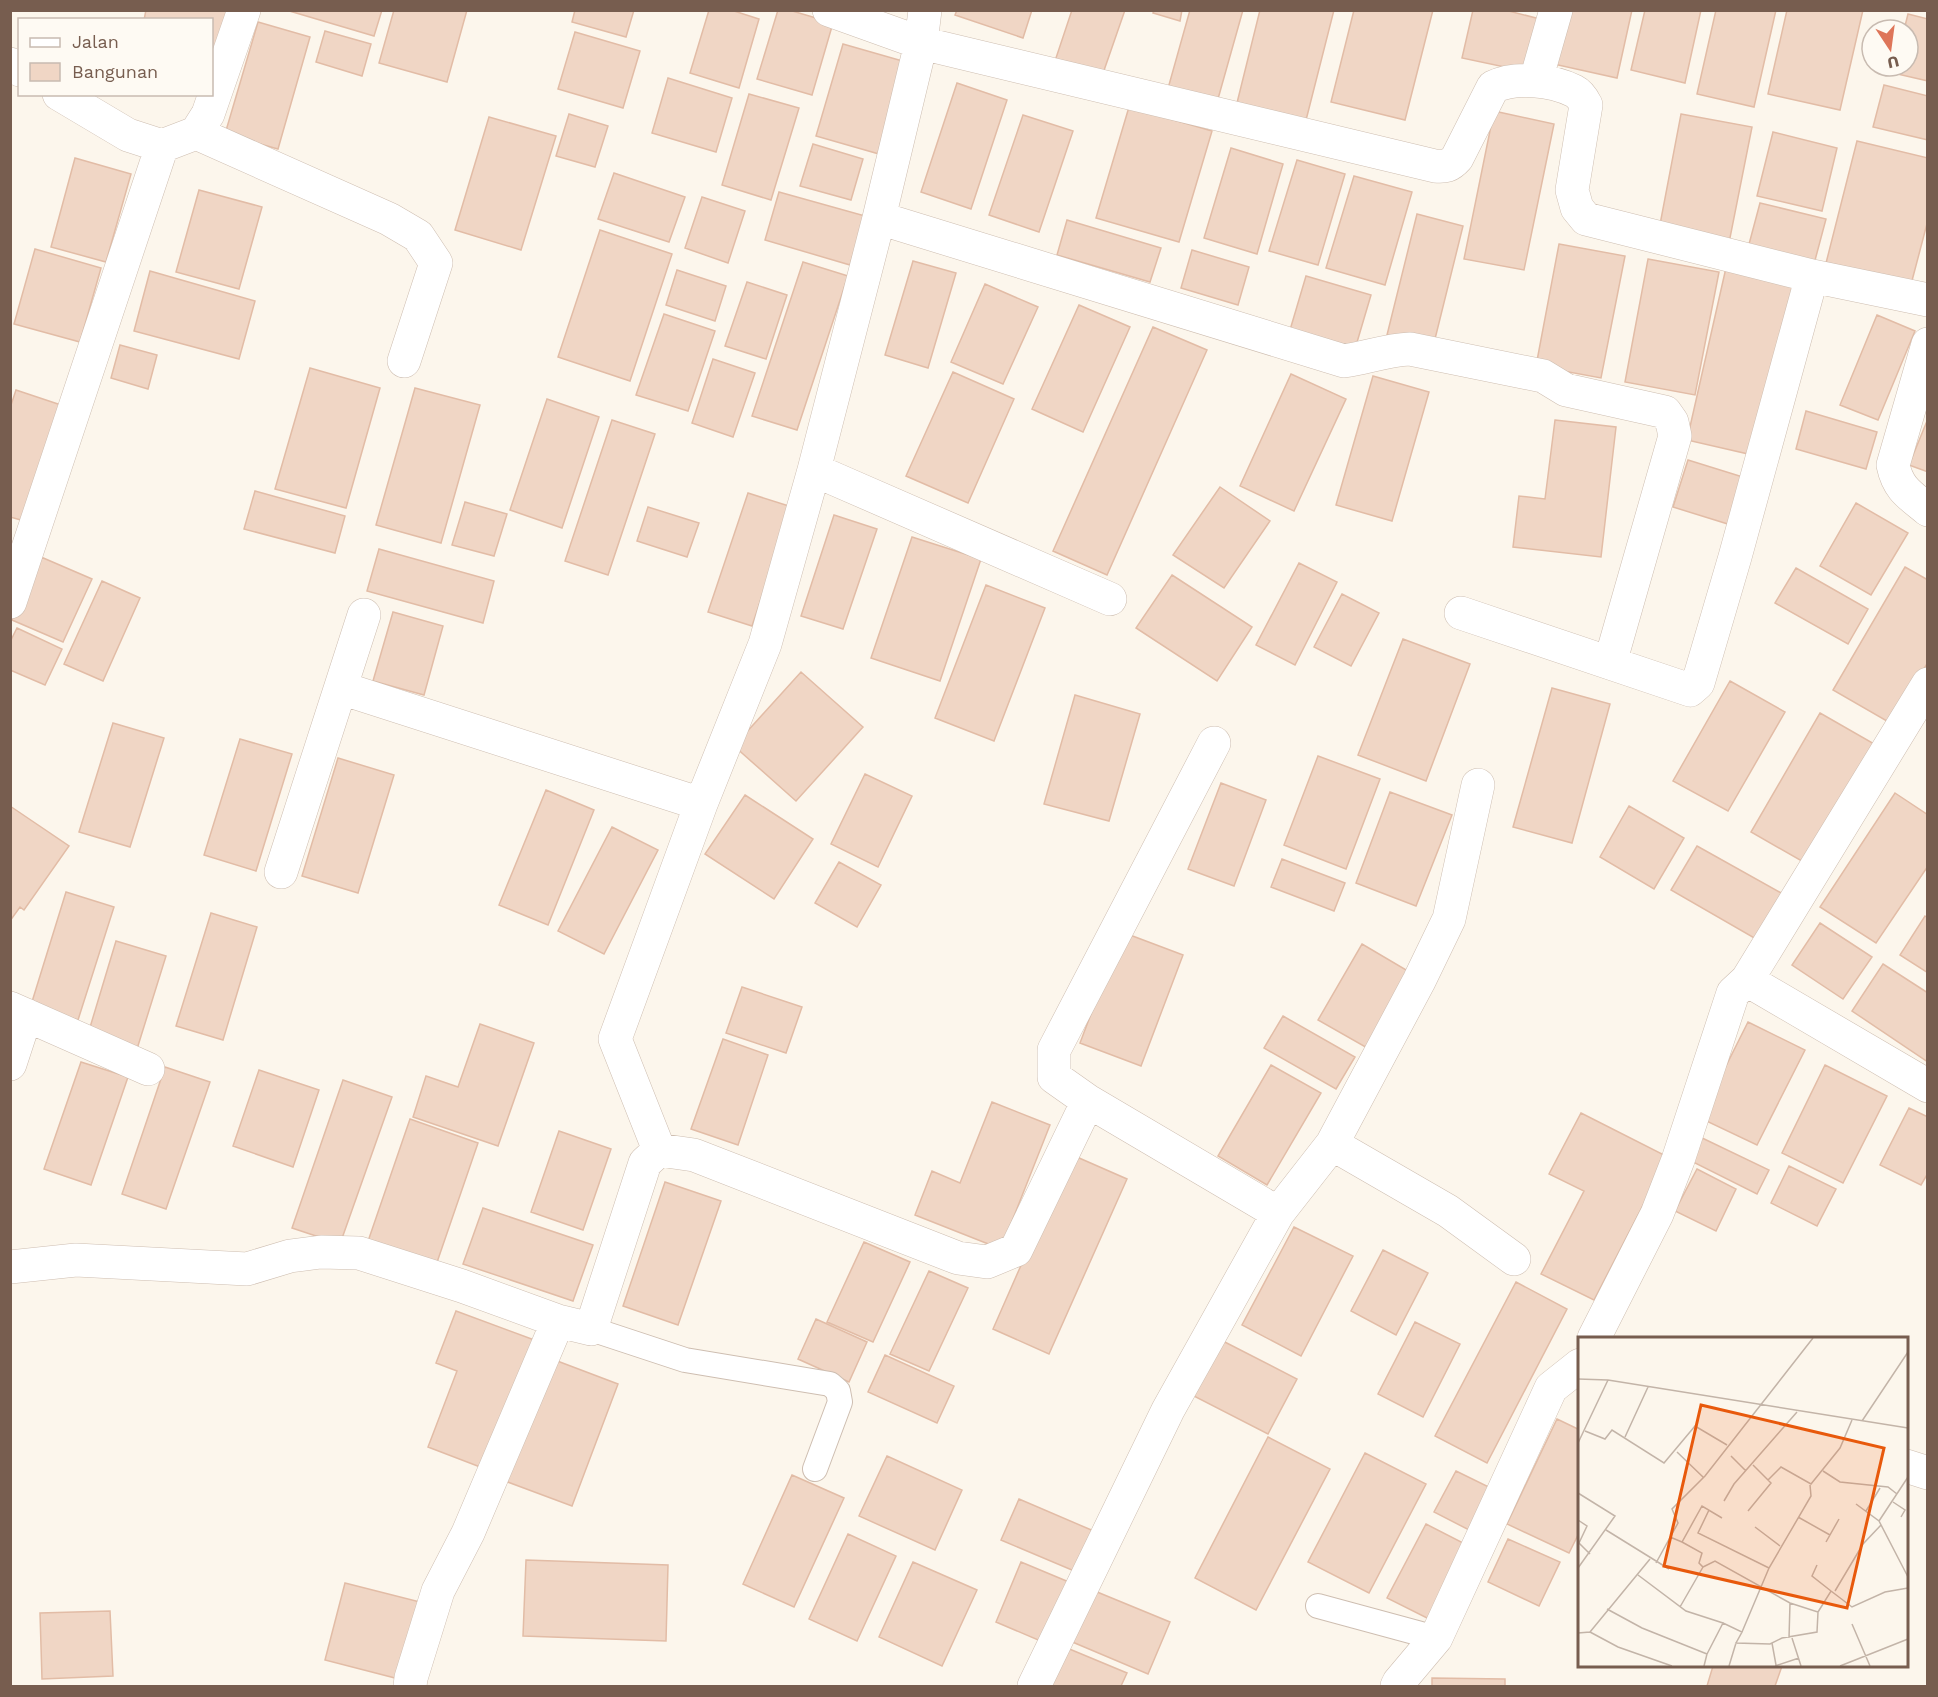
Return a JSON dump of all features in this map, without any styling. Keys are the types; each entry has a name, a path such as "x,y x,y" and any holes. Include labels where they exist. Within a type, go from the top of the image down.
{"street":[{"path":"62,96 128,135 162,146 196,133 208,114 243,10"},
{"path":"829,10 921,43 1444,167 1452,164 1457,158 1493,87 1501,83 1536,80 1574,90 1586,105 1572,190 1577,208 1586,219 1812,276 1928,300"},
{"path":"659,1150 615,1039 701,804 765,644 814,470 879,218 921,43 925,10"},
{"path":"1536,80 1556,10"},
{"path":"196,133 389,219 418,236 436,263 404,361"},
{"path":"10,602 162,146"},
{"path":"879,218 1344,361 1392,350 1410,349 1543,376 1566,390 1665,412 1672,422 1675,436 1610,663"},
{"path":"1461,613 1690,690 1698,683 1812,276"},
{"path":"1928,344 1893,465 1896,478 1903,490 1928,510"},
{"path":"814,470 1110,599"},
{"path":"282,872 364,615"},
{"path":"1595,1337 1657,1214 1733,993 1747,980 1928,684"},
{"path":"341,688 701,804"},
{"path":"1214,743 1054,1050 1054,1077 1088,1101 1278,1213"},
{"path":"1034,1686 1168,1410 1278,1213 1332,1144 1419,981 1449,919 1478,785"},
{"path":"1747,980 1928,1086"},
{"path":"10,1064 18,1011 148,1069"},
{"path":"10,1267 76,1260 247,1269 290,1256 321,1252 358,1253 462,1286 558,1321 591,1329 645,1162 659,1150 694,1155 958,1258 987,1262 1016,1250 1088,1101"},
{"path":"1332,1144 1448,1211 1514,1259"},
{"path":"410,1686 438,1591 468,1533 558,1321"},
{"path":"1397,1686 1436,1638 1551,1388 1578,1367"},
{"path":"1908,1467 1928,1473"}],"lane":[{"path":"591,1329 685,1360 830,1384 838,1391 840,1402 815,1469"},
{"path":"1318,1606 1436,1638"}],"building":[{"path":"146,10 240,10 213,57 213,18 144,18"},
{"path":"286,10 382,10 374,36"},
{"path":"394,10 467,10 447,82 379,63"},
{"path":"575,10 634,10 626,37 572,22"},
{"path":"709,10 731,10 759,19 739,88 690,73"},
{"path":"778,10 789,10 833,23 812,95 757,79"},
{"path":"957,10 1032,10 1023,38 955,15"},
{"path":"1072,10 1125,10 1101,79 1054,64"},
{"path":"1154,10 1182,10 1180,21 1153,13"},
{"path":"1190,10 1243,10 1216,106 1167,92"},
{"path":"1260,10 1334,10 1304,128 1235,111"},
{"path":"1354,10 1433,10 1405,120 1331,102"},
{"path":"1473,10 1505,10 1540,19 1528,72 1462,58"},
{"path":"1562,10 1632,10 1617,78 1549,63"},
{"path":"1645,10 1701,10 1685,83 1631,70"},
{"path":"1716,10 1776,10 1754,107 1697,94"},
{"path":"1787,10 1863,10 1840,110 1768,94"},
{"path":"1908,14 1928,19 1928,81 1915,78 1920,78 1920,18 1907,18"},
{"path":"258,22 310,37 278,149 225,134"},
{"path":"325,31 371,44 362,76 316,62"},
{"path":"575,32 640,51 623,108 558,89"},
{"path":"843,44 906,62 879,154 816,136"},
{"path":"668,78 732,98 716,152 652,133"},
{"path":"957,83 1007,100 971,209 921,192"},
{"path":"1884,85 1928,96 1928,140 1873,127"},
{"path":"749,94 799,108 771,200 722,185"},
{"path":"1129,107 1212,131 1179,242 1096,218"},
{"path":"1494,111 1554,124 1524,270 1464,259"},
{"path":"569,114 608,126 595,167 556,156"},
{"path":"1681,114 1752,127 1728,248 1658,235"},
{"path":"1023,115 1073,131 1039,232 989,215"},
{"path":"489,117 556,136 521,250 455,230"},
{"path":"1773,132 1837,148 1822,211 1757,196"},
{"path":"1857,141 1928,158 1928,220 1909,292 1824,271"},
{"path":"813,144 863,159 851,200 800,186"},
{"path":"1231,148 1283,164 1257,254 1204,238"},
{"path":"75,158 131,174 106,262 51,247"},
{"path":"1297,160 1345,174 1318,265 1269,251"},
{"path":"614,173 685,197 669,242 598,219"},
{"path":"1354,176 1412,192 1385,285 1326,268"},
{"path":"199,190 262,207 239,289 176,272"},
{"path":"779,192 865,216 850,265 765,240"},
{"path":"702,197 745,211 728,263 685,248"},
{"path":"1760,203 1826,219 1814,264 1748,248"},
{"path":"1417,214 1463,226 1433,347 1387,335"},
{"path":"1067,220 1161,248 1150,282 1057,255"},
{"path":"600,230 672,254 630,381 558,357"},
{"path":"1559,244 1625,256 1601,378 1536,366"},
{"path":"35,249 101,268 80,342 14,324"},
{"path":"1192,250 1249,267 1238,305 1181,288"},
{"path":"1648,259 1719,272 1695,395 1625,382"},
{"path":"1728,259 1799,274 1757,456 1687,440"},
{"path":"913,261 956,273 928,368 885,355"},
{"path":"803,262 848,276 797,430 752,416"},
{"path":"677,270 726,286 715,321 666,305"},
{"path":"150,271 255,301 239,359 134,331"},
{"path":"1306,276 1371,295 1355,349 1290,330"},
{"path":"747,282 787,295 766,359 725,346"},
{"path":"985,284 1038,307 1003,384 951,362"},
{"path":"1079,305 1130,327 1083,432 1032,409"},
{"path":"664,314 715,331 688,411 636,395"},
{"path":"1877,315 1915,331 1878,420 1840,405"},
{"path":"1153,327 1207,350 1107,575 1053,551"},
{"path":"120,345 157,355 148,389 111,378"},
{"path":"713,359 755,373 733,437 692,423"},
{"path":"310,368 380,388 346,508 275,489"},
{"path":"953,372 1014,399 968,503 906,476"},
{"path":"1291,374 1346,399 1294,511 1240,486"},
{"path":"1373,376 1429,392 1392,521 1336,505"},
{"path":"415,388 480,405 441,543 376,525"},
{"path":"16,390 67,407 28,522 10,517 10,408"},
{"path":"547,399 599,417 562,528 510,510"},
{"path":"1806,411 1877,432 1866,469 1796,449"},
{"path":"612,420 655,434 608,575 565,561"},
{"path":"1555,420 1616,427 1601,557 1513,547 1519,496 1545,499"},
{"path":"1928,421 1928,472 1909,465"},
{"path":"1688,460 1746,478 1731,525 1673,507"},
{"path":"1220,487 1270,521 1224,588 1173,555"},
{"path":"255,491 345,516 335,553 244,529"},
{"path":"748,493 792,507 752,626 708,612"},
{"path":"465,502 507,514 494,556 452,545"},
{"path":"1856,503 1908,533 1871,595 1820,566"},
{"path":"648,507 699,523 687,557 637,541"},
{"path":"834,515 877,529 843,629 801,616"},
{"path":"912,537 981,559 940,681 871,658"},
{"path":"379,549 494,581 483,623 367,591"},
{"path":"41,557 92,579 63,642 12,620"},
{"path":"1299,563 1337,582 1295,665 1256,645"},
{"path":"1905,567 1928,580 1928,662 1892,724 1833,690"},
{"path":"1796,568 1868,609 1848,644 1775,603"},
{"path":"1172,575 1252,627 1217,681 1136,628"},
{"path":"102,581 140,598 103,681 64,664"},
{"path":"986,585 1045,608 994,741 935,718"},
{"path":"1342,594 1379,613 1351,666 1314,647"},
{"path":"393,612 443,626 424,695 373,681"},
{"path":"17,628 62,649 45,685 10,670 10,642"},
{"path":"1403,639 1470,664 1426,781 1358,755"},
{"path":"801,672 863,727 796,801 734,746"},
{"path":"1730,681 1785,712 1728,811 1673,781"},
{"path":"1552,688 1610,704 1572,843 1513,827"},
{"path":"1075,695 1140,714 1109,821 1044,804"},
{"path":"1820,713 1876,745 1807,864 1751,832"},
{"path":"113,723 164,738 130,847 79,832"},
{"path":"240,739 292,754 256,871 204,855"},
{"path":"1318,756 1380,779 1346,869 1284,845"},
{"path":"338,758 394,775 358,893 302,876"},
{"path":"865,774 912,796 878,867 831,844"},
{"path":"1221,783 1266,800 1234,886 1188,869"},
{"path":"546,790 594,810 548,925 499,905"},
{"path":"1390,792 1452,815 1416,906 1356,883"},
{"path":"1895,793 1928,815 1928,866 1876,943 1820,907"},
{"path":"745,795 813,839 774,899 705,854"},
{"path":"10,806 69,846 24,910 20,907 10,921"},
{"path":"1629,806 1684,838 1654,889 1600,857"},
{"path":"612,827 658,850 604,954 558,931"},
{"path":"1697,846 1783,894 1756,939 1671,890"},
{"path":"1282,859 1345,883 1334,911 1271,887"},
{"path":"839,862 881,885 857,927 815,903"},
{"path":"66,892 114,907 78,1020 31,1005"},
{"path":"211,913 257,927 223,1040 176,1026"},
{"path":"1925,916 1928,918 1928,973 1900,955"},
{"path":"1820,923 1872,957 1843,999 1792,965"},
{"path":"1122,932 1183,955 1141,1066 1080,1043"},
{"path":"116,941 166,956 137,1049 88,1034"},
{"path":"1362,944 1413,974 1369,1049 1318,1020"},
{"path":"1883,964 1928,993 1928,1062 1852,1011"},
{"path":"742,987 802,1007 786,1053 726,1033"},
{"path":"1283,1016 1355,1057 1336,1089 1264,1048"},
{"path":"1748,1022 1805,1050 1757,1145 1700,1118"},
{"path":"480,1024 534,1043 498,1146 413,1117 426,1076 458,1087"},
{"path":"723,1039 768,1055 738,1145 691,1129"},
{"path":"81,1062 128,1077 91,1185 44,1169"},
{"path":"1271,1065 1321,1093 1267,1185 1218,1156"},
{"path":"1825,1065 1887,1096 1843,1183 1782,1153"},
{"path":"165,1067 210,1082 166,1209 122,1194"},
{"path":"259,1070 319,1090 293,1167 233,1146"},
{"path":"343,1080 392,1097 340,1244 292,1228"},
{"path":"992,1102 1050,1125 1001,1249 915,1215 932,1171 960,1183"},
{"path":"1909,1108 1928,1117 1928,1173 1921,1185 1880,1165"},
{"path":"1581,1113 1668,1157 1594,1300 1541,1274 1584,1191 1549,1174"},
{"path":"410,1119 478,1143 433,1274 365,1250"},
{"path":"559,1131 611,1149 583,1230 531,1212"},
{"path":"1698,1136 1769,1170 1757,1194 1687,1159"},
{"path":"1070,1154 1127,1179 1049,1354 993,1329"},
{"path":"1789,1166 1836,1189 1817,1226 1771,1203"},
{"path":"1697,1169 1736,1189 1716,1231 1675,1211"},
{"path":"665,1182 721,1201 678,1325 623,1306"},
{"path":"483,1208 593,1245 573,1301 463,1264"},
{"path":"1294,1227 1353,1256 1301,1356 1242,1325"},
{"path":"864,1242 910,1262 873,1342 827,1322"},
{"path":"1383,1250 1428,1273 1396,1335 1351,1311"},
{"path":"929,1271 968,1288 929,1371 890,1354"},
{"path":"1516,1282 1567,1309 1487,1463 1435,1436"},
{"path":"456,1311 537,1341 488,1470 428,1447 457,1371 436,1363"},
{"path":"816,1319 867,1342 849,1382 798,1359"},
{"path":"1415,1322 1460,1344 1423,1417 1378,1394"},
{"path":"1215,1337 1297,1379 1268,1434 1186,1392"},
{"path":"885,1355 954,1386 937,1423 868,1392"},
{"path":"552,1359 618,1384 572,1506 505,1481"},
{"path":"1557,1419 1578,1429 1578,1535 1569,1553 1507,1524"},
{"path":"1268,1437 1330,1469 1256,1610 1195,1578"},
{"path":"1365,1453 1426,1484 1369,1593 1308,1562"},
{"path":"887,1456 962,1490 935,1550 859,1516"},
{"path":"1456,1471 1499,1492 1477,1534 1434,1512"},
{"path":"792,1475 844,1498 794,1607 743,1584"},
{"path":"1019,1499 1096,1532 1079,1573 1001,1540"},
{"path":"1426,1524 1471,1547 1433,1621 1387,1598"},
{"path":"848,1534 896,1556 857,1641 809,1619"},
{"path":"1508,1539 1560,1562 1539,1606 1488,1582"},
{"path":"526,1560 668,1565 666,1641 523,1636"},
{"path":"913,1562 977,1590 942,1666 879,1637"},
{"path":"1021,1562 1076,1585 1050,1645 996,1622"},
{"path":"345,1583 420,1602 399,1679 325,1660"},
{"path":"1085,1587 1170,1622 1148,1674 1063,1638"},
{"path":"110,1611 113,1676 42,1679 40,1613"},
{"path":"1067,1648 1127,1673 1121,1686 1051,1686"},
{"path":"1713,1667 1782,1667 1775,1686 1707,1686"},
{"path":"1432,1678 1505,1679 1505,1686 1432,1686"}]}
